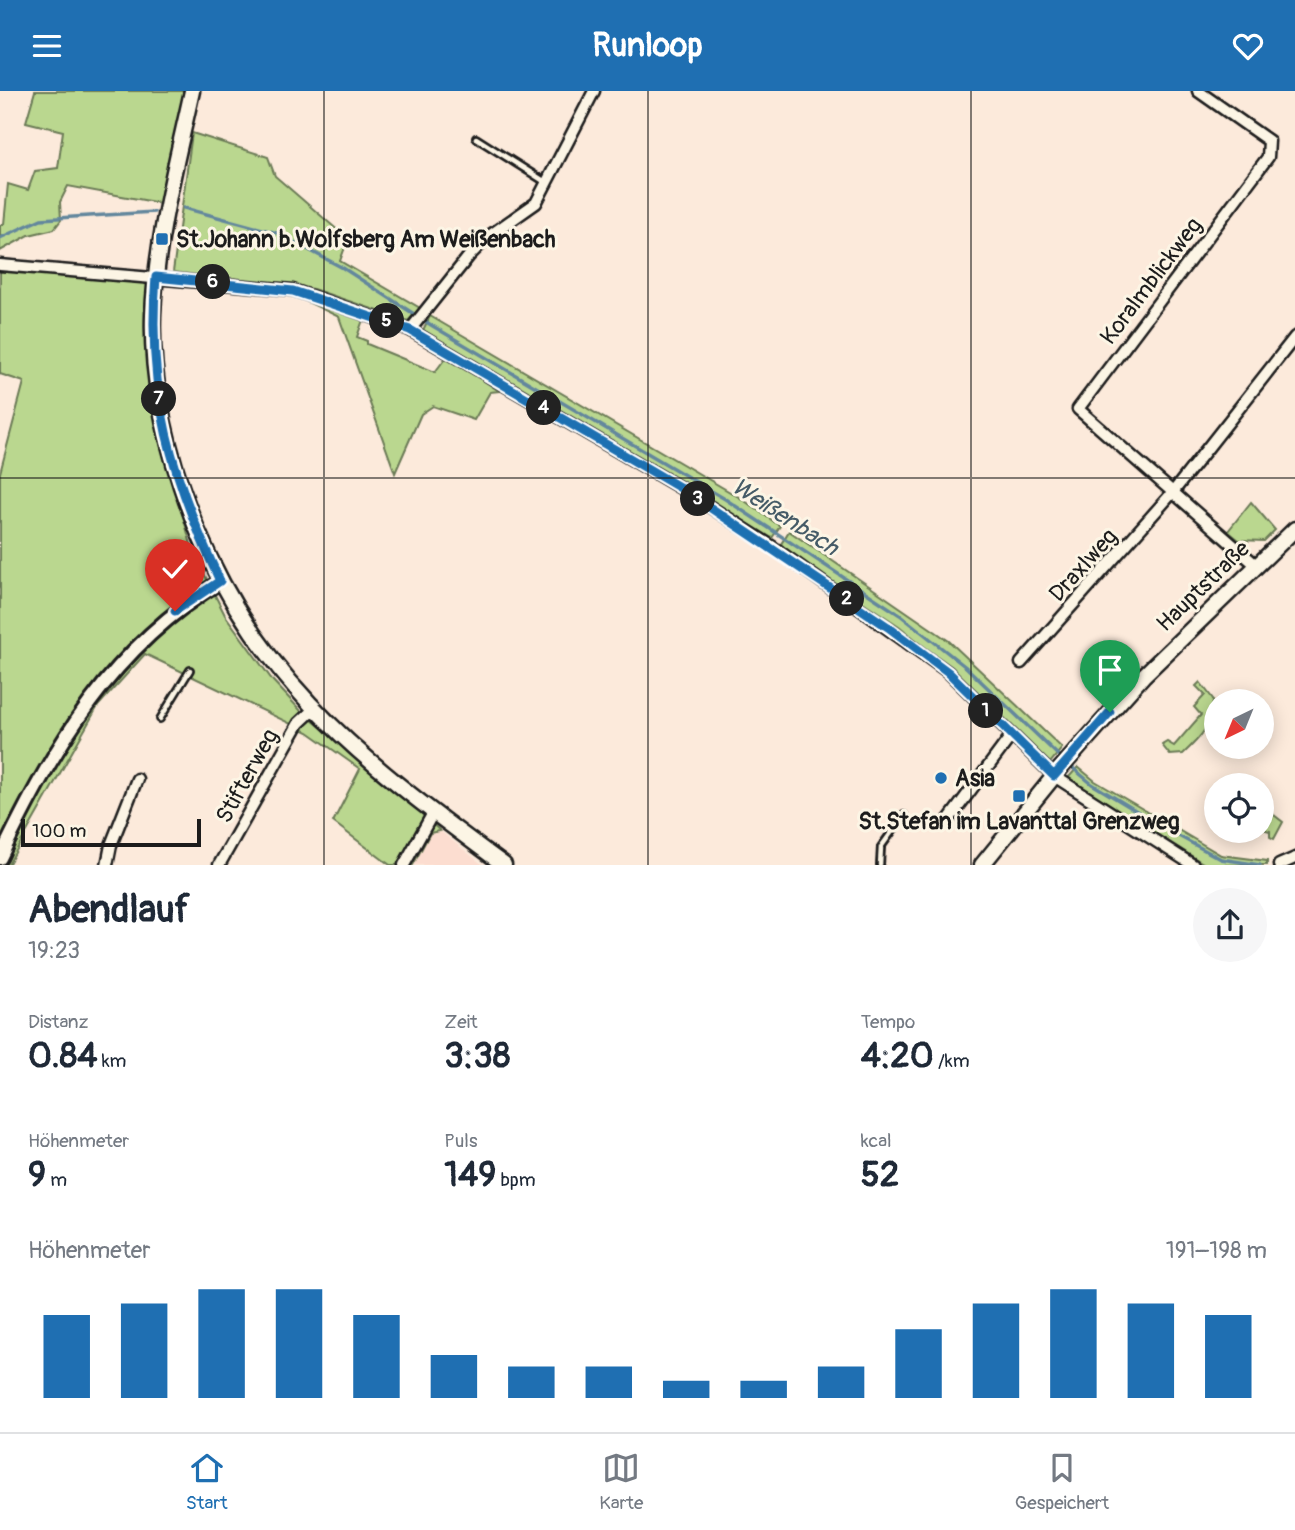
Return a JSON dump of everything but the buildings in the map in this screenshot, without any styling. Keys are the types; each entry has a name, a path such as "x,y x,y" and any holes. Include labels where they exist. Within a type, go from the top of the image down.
{"main road":[{"path":"192,91 170,191 156,277 153,316 154,353 165,438 186,500 220,581 265,654 362,757 504,865"},
{"name":"Hauptstraße","path":"982,865 1057,773 1143,676 1295,529"}],"street":[{"path":"412,328 469,256 489,236 527,212 547,183 594,91"},
{"name":"Koralmblickweg","path":"1198,91 1269,141 1268,157 1078,409 1257,566"},
{"path":"0,265 293,291 412,328 684,490 773,547 948,672 1011,736 1057,773 1190,864"},
{"path":"1173,492 1295,337"},
{"name":"Draxlweg","path":"1021,663 1173,492"},
{"path":"0,858 36,782 88,700 138,644 175,611 220,581"},
{"name":"Stifterweg","path":"219,865 299,723 314,709"},
{"path":"947,822 1011,736"},
{"path":"107,865 116,832 137,779"},
{"path":"404,865 433,813"},
{"path":"1280,865 1295,858"}],"lane":[{"path":"475,138 547,183"},
{"path":"160,719 190,670"},
{"path":"880,865 881,847 904,815"}],"shaded area":[{"path":"440,831 483,865 413,865 430,833"}],"green space":[{"path":"35,91 184,91 160,203 68,186 60,202 61,220 54,229 29,235 0,251 0,225 4,224 8,184 28,190 35,171 58,168 63,131 26,122"},
{"path":"192,133 268,157 275,176 348,239 340,261 420,308 408,321 313,289 173,272"},
{"path":"0,259 151,275 164,448 193,552 225,615 273,681 301,711 399,791 440,831 430,833 413,865 390,865 333,822 360,769 308,732 145,654 98,706 8,865 0,865 0,473 24,382 0,374"},
{"path":"306,301 364,317 357,337 367,341 367,344 435,372 447,356 499,391 490,392 474,420 433,406 421,414 395,473 339,317"},
{"path":"430,316 742,499 780,526 772,538 423,330"},
{"path":"1251,502 1275,530 1264,541 1239,540 1228,531"},
{"path":"789,531 949,641 1062,748 1050,763 948,666 899,626 789,553 781,544"},
{"path":"1200,682 1205,689 1204,694 1196,686"},
{"path":"1204,696 1204,730 1183,754 1170,755 1162,745 1167,742 1174,746 1201,715 1194,707"},
{"path":"1078,767 1095,781 1221,855 1267,861 1267,865 1206,865 1068,778"},
{"path":"1274,815 1283,822 1274,839"}],"waterway":[{"name":"Weißenbach","path":"184,208 277,233 343,268 431,325 725,499 900,615 967,668 1062,759"},
{"name":"Weißenbach","path":"0,238 41,219 154,212"},
{"name":"Weißenbach","path":"1068,764 1092,784 1221,859 1260,865"}],"place":[{"name":"St.Johann b.Wolfsberg Am Weißenbach","path":"162,239"},
{"name":"Asia","path":"941,778"},
{"name":"St.Stefan im Lavanttal Grenzweg","path":"1019,796"}],"route":[{"path":"175,611 220,581 201,540 165,438 154,353 156,277 293,291 353,308 410,330 684,490 773,547 948,672 1054,776 1110,712"}]}
